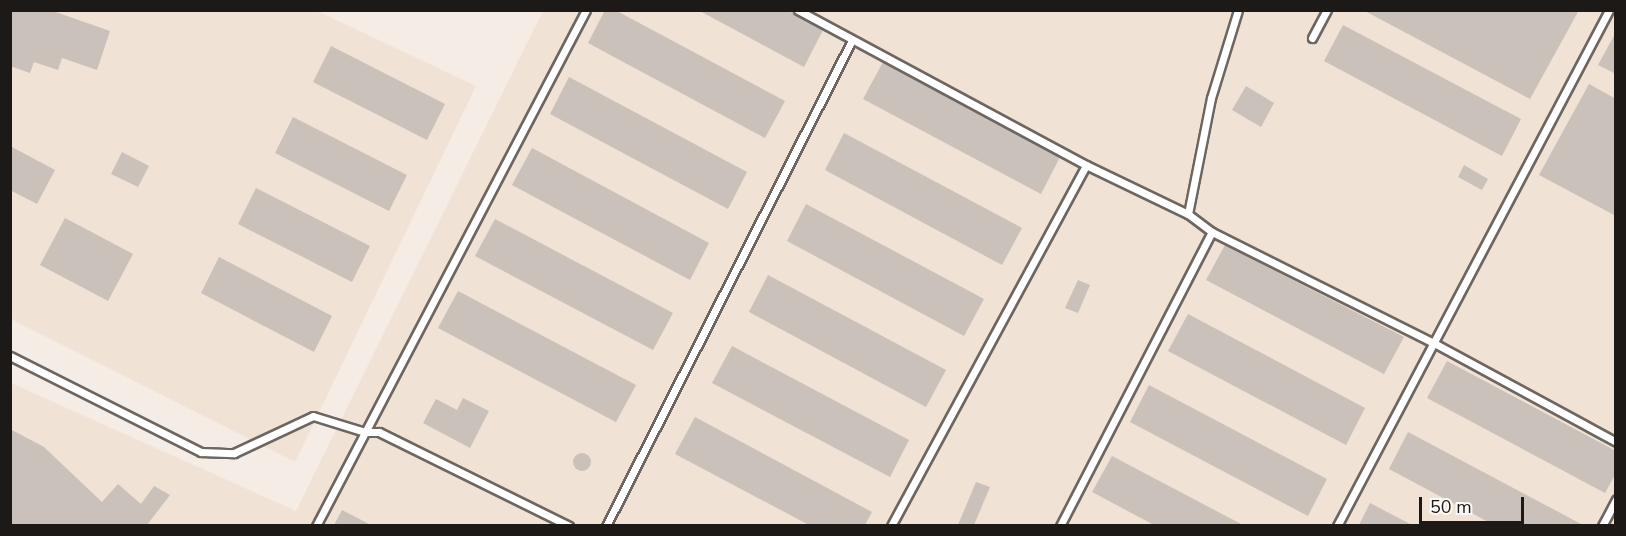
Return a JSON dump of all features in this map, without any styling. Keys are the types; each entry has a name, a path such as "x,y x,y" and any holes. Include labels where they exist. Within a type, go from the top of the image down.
{"lane":[{"path":"316,525 586,10"},
{"path":"798,10 1086,165 1188,214 1212,232 1434,343 1616,442"},
{"path":"1188,214 1211,98 1238,10"},
{"path":"1312,38 1327,10"},
{"path":"1336,525 1609,10"},
{"path":"606,525 852,40"},
{"path":"891,525 1086,165"},
{"path":"1060,525 1212,232"},
{"path":"10,356 201,452 234,453 312,416 365,432 379,432 419,449 569,525"},
{"path":"1602,525 1616,500"}],"shaded area":[{"path":"10,11 317,11 476,86 295,462 11,319"},
{"path":"543,11 1615,11 1615,525 11,526 11,383 296,511"}],"building":[{"path":"10,10 50,10 110,31 97,70 62,58 58,70 34,62 30,73 10,66"},
{"path":"605,10 615,10 785,101 765,138 588,43"},
{"path":"698,10 787,10 823,30 804,67"},
{"path":"1363,10 1579,10 1530,99"},
{"path":"1343,25 1521,119 1502,156 1324,61"},
{"path":"1616,32 1616,74 1598,65"},
{"path":"331,46 445,104 427,140 313,82"},
{"path":"883,62 1060,157 1041,194 863,99"},
{"path":"569,77 747,172 728,209 550,114"},
{"path":"1589,84 1616,99 1616,216 1539,175"},
{"path":"1246,86 1274,103 1261,127 1232,110"},
{"path":"293,117 407,175 389,211 275,153"},
{"path":"844,133 1022,228 1002,265 825,170"},
{"path":"10,146 55,170 37,204 10,190"},
{"path":"532,148 709,243 690,280 512,185"},
{"path":"122,152 149,166 138,187 111,174"},
{"path":"1464,165 1488,179 1482,190 1458,177"},
{"path":"256,188 370,246 352,282 238,224"},
{"path":"806,204 984,299 964,336 787,241"},
{"path":"65,218 133,254 108,301 40,265"},
{"path":"495,219 673,313 653,350 475,256"},
{"path":"1225,245 1404,337 1384,374 1206,280"},
{"path":"219,257 332,316 314,352 201,293"},
{"path":"768,275 946,370 926,407 749,312"},
{"path":"1078,280 1090,285 1078,313 1065,308"},
{"path":"458,291 636,385 616,422 438,328"},
{"path":"1188,314 1365,408 1346,445 1168,351"},
{"path":"732,346 909,440 890,477 712,383"},
{"path":"1447,361 1616,451 1616,473 1605,493 1427,398"},
{"path":"1149,385 1327,479 1308,516 1130,422"},
{"path":"463,398 489,411 470,448 423,423 436,399 457,410"},
{"path":"695,417 872,512 865,525 809,525 675,454"},
{"path":"10,429 44,447 102,502 118,484 141,504 154,486 170,495 147,525 10,525"},
{"path":"1408,432 1583,525 1494,525 1389,469"},
{"path":"582,453 588,456 591,462 588,468 582,471 576,468 573,462 576,456"},
{"path":"1112,456 1243,525 1154,525 1092,492"},
{"path":"976,482 990,487 974,525 958,525"},
{"path":"1370,503 1412,525 1359,525"},
{"path":"342,510 371,525 334,525"}]}
